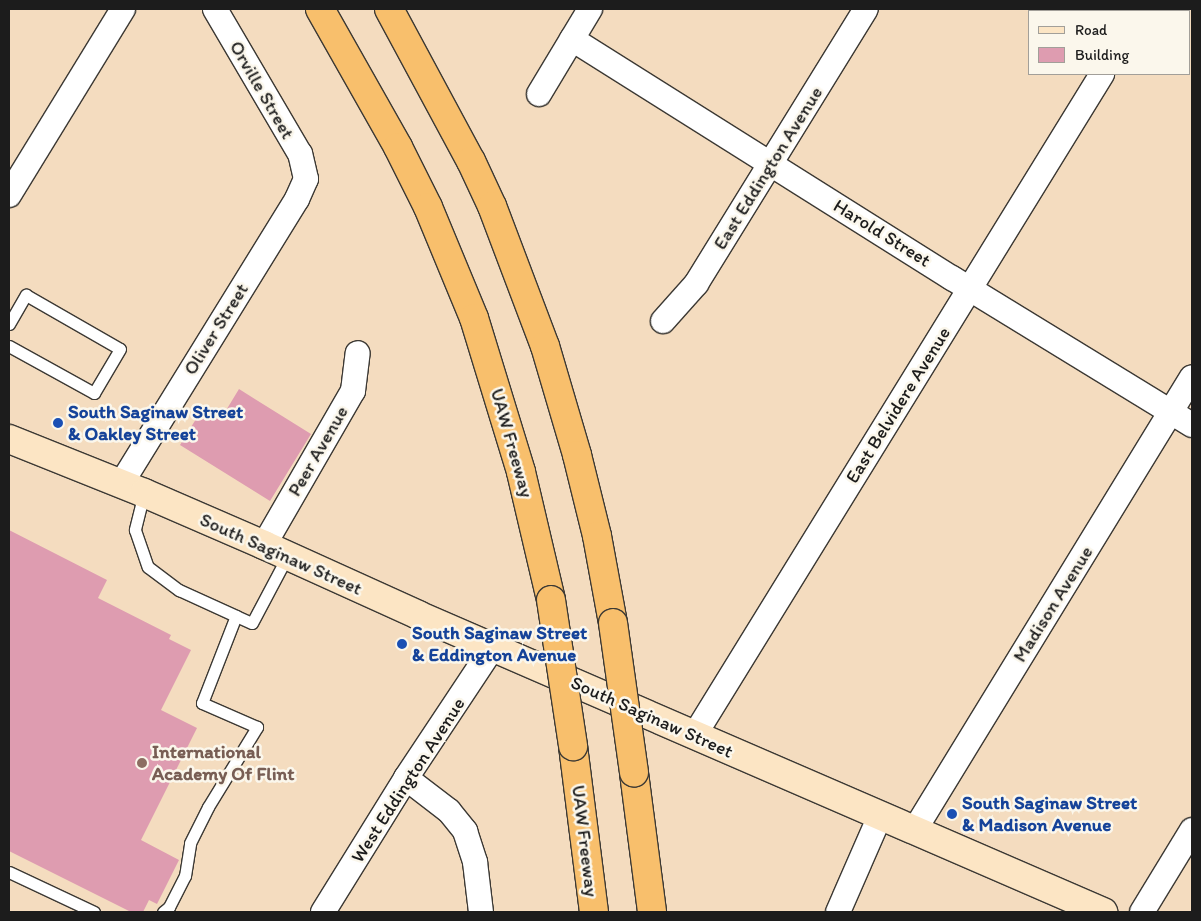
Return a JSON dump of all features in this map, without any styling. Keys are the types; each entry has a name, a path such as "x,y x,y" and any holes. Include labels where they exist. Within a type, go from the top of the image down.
{"highway":[{"name":"UAW Freeway","path":"320,9 416,181 474,318 521,472 551,600 594,912"},
{"path":"389,9 471,161 492,206 545,346 577,455 597,536 613,623 652,912"}],"main road":[{"name":"South Saginaw Street","path":"9,439 133,489 276,551 694,736 1097,911"}],"street":[{"path":"9,195 123,9"},
{"name":"Orville Street","path":"215,9 300,154 306,173"},
{"path":"540,94 590,9"},
{"name":"East Eddington Avenue","path":"663,321 696,284 866,9"},
{"name":"Harold Street","path":"572,39 969,288 1192,425"},
{"name":"East Belvidere Avenue","path":"694,736 1101,75"},
{"name":"Oliver Street","path":"133,489 296,199 306,179 306,173"},
{"name":"Peer Avenue","path":"276,551 353,391 358,353"},
{"name":"Madison Avenue","path":"914,831 1192,377"},
{"name":"West Eddington Avenue","path":"322,912 406,778 493,647"},
{"path":"406,778 449,811 465,831 475,862 481,912"},
{"path":"838,912 880,816"},
{"path":"1142,912 1192,830"}],"lane":[{"path":"9,324 26,295 120,349 94,393 9,346"},
{"path":"133,489 135,530 148,567 178,590 252,623 276,551"},
{"path":"163,912 169,907 185,876 190,843 208,808 257,727 202,703 236,616"},
{"path":"9,872 94,912"}],"building":[{"path":"239,389 311,434 270,501 180,445 204,406 222,417"},
{"path":"9,530 107,580 98,598 171,635 169,639 191,650 161,710 197,728 141,840 179,860 157,904 149,900 143,912 131,912 9,851"}],"place":[{"name":"South Saginaw Street & Oakley Street","path":"58,423"},
{"name":"South Saginaw Street & Eddington Avenue","path":"402,644"},
{"name":"International Academy Of Flint","path":"142,763"},
{"name":"South Saginaw Street & Madison Avenue","path":"952,814"}]}
